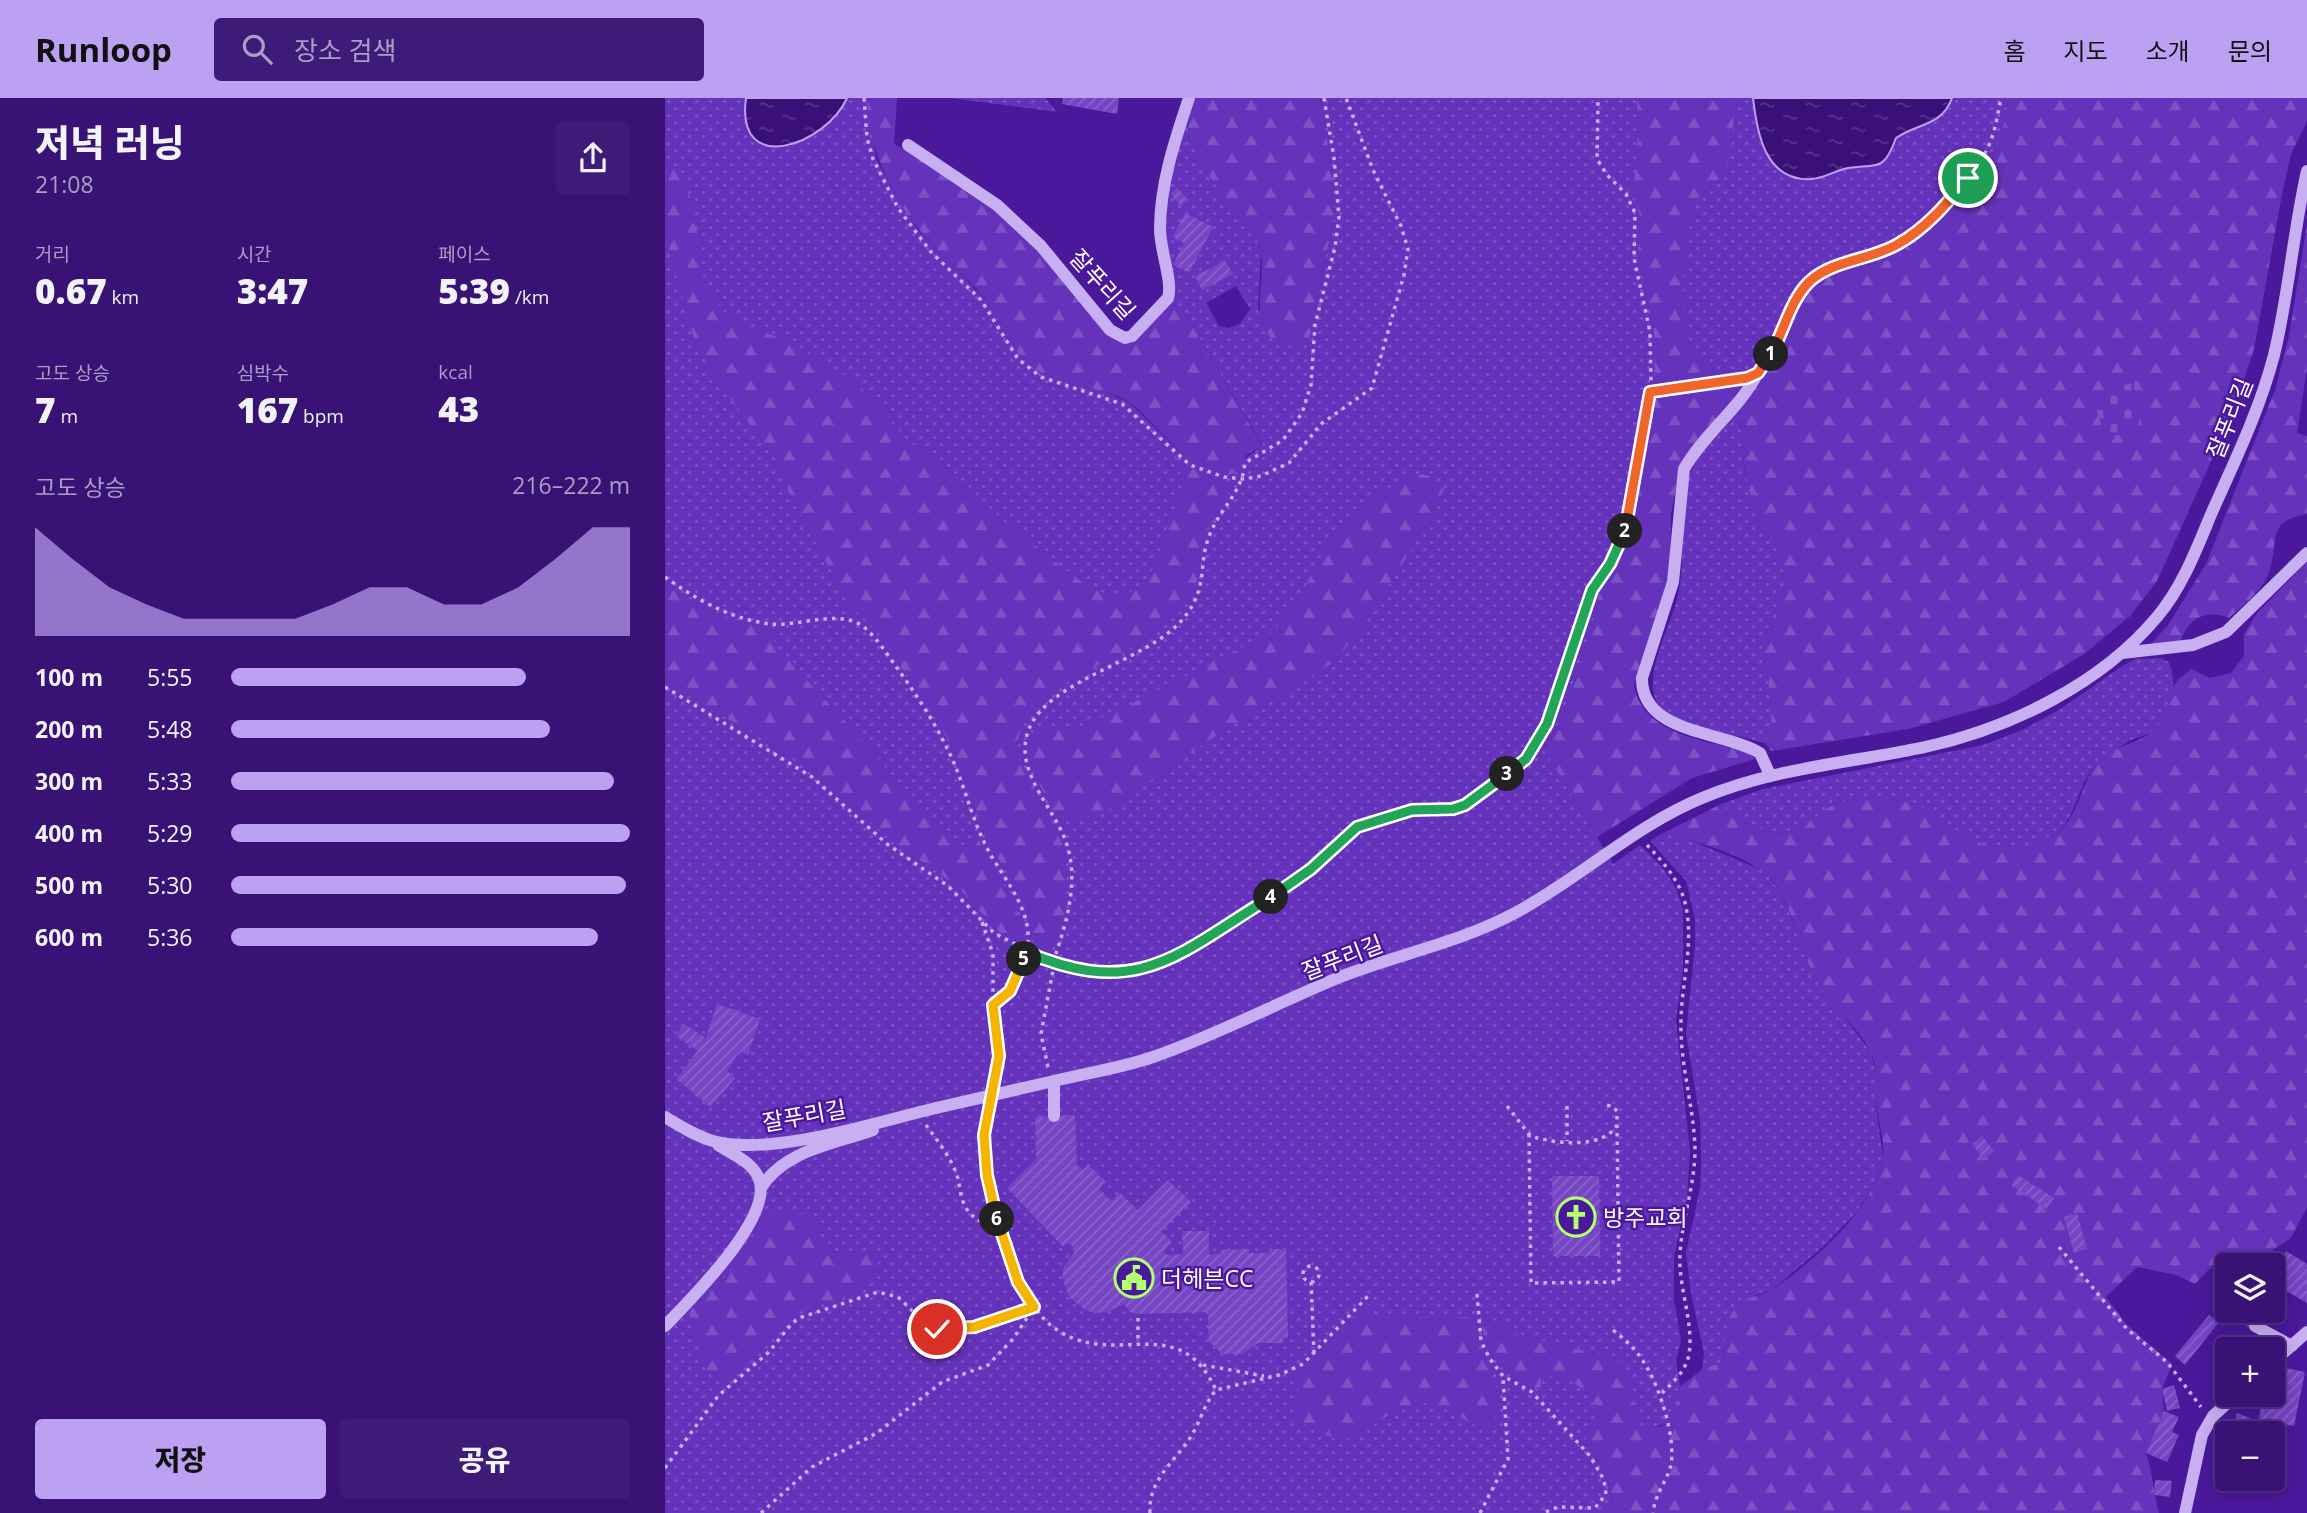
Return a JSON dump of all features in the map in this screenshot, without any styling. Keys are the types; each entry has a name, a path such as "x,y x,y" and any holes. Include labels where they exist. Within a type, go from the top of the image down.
{"street":[{"name":"잘푸리길","path":"908,145 997,205 1041,246 1110,330 1125,338 1132,336 1168,298 1170,284 1161,255 1160,228 1171,153 1189,98"},
{"name":"잘푸리길","path":"712,1140 753,1145 787,1141 1149,1059 1343,976 1460,939 1513,915 1559,888 1636,835 1696,800 1770,775 1976,734 2009,722 2064,693 2122,653 2160,614 2184,577 2266,385 2279,332 2307,171"},
{"path":"1758,373 1684,469 1673,582 1642,678 1642,688 1651,706 1673,722 1760,752 1770,775"},
{"name":"잘푸리길","path":"2122,653 2193,645 2226,632 2307,553"},
{"path":"1054,1081 1054,1116"},
{"name":"잘푸리길","path":"665,1326 717,1271 738,1243 752,1217 761,1188 772,1172 794,1157 884,1126 901,1116"},
{"name":"잘푸리길","path":"665,1117 712,1140 749,1165 761,1188"},
{"path":"2255,1326 2292,1346"},
{"path":"2285,1352 2307,1332"},
{"path":"2185,1513 2198,1448 2209,1421 2224,1407"}],"path":[{"path":"1048,1068 1041,1034 1053,964 1068,912 1071,870 1066,842 1030,773 1027,731 1033,720 1057,698 1145,648 1183,619 1200,590 1209,535 1244,479 1245,463 1283,440 1302,413 1311,385 1315,325 1335,247 1339,218 1334,158 1324,98"},
{"path":"665,687 792,762 887,844 948,886 994,933 1053,964 1097,973 1119,974 1144,970 1168,960 1290,885 1357,827 1412,810 1453,809 1465,805 1526,759 1554,706 1592,590 1610,564 1624,533 1650,392 1650,332 1634,258 1635,213 1626,194 1597,159 1598,98"},
{"path":"1650,392 1732,382 1758,373 1808,283 1832,269 1896,246 1924,227 1939,211 1983,157 1991,140 2001,98"},
{"path":"665,577 703,602 739,617 773,624 844,619 854,621 873,636 911,688 946,747 983,841 1019,902 1028,932 1026,952 1017,981 1010,991 993,1005"},
{"path":"1636,835 1665,864 1680,886 1686,907 1688,937 1680,1020 1695,1147 1694,1177 1680,1251 1679,1277 1690,1341 1683,1371 1659,1396"},
{"path":"981,920 993,954 993,1005 999,1056 991,1092"},
{"path":"989,1103 985,1157 1003,1241 1018,1282 1034,1307 1061,1333 1080,1340 1102,1345 1171,1346 1203,1365 1266,1377"},
{"path":"1529,1134 1531,1283 1619,1282 1617,1111 1612,1106 1603,1105"},
{"path":"1507,1106 1529,1134 1547,1140 1604,1140 1617,1125"},
{"path":"1567,1106 1567,1141"},
{"path":"917,1112 956,1172 965,1208 975,1218 996,1229 1003,1241"},
{"path":"2059,1247 2127,1329 2167,1362 2209,1421"},
{"path":"1314,1267 1319,1277 1311,1282 1304,1278 1304,1272 1307,1268 1314,1267"},
{"path":"1311,1282 1314,1354"},
{"path":"665,1468 718,1396 769,1352 792,1323 802,1317 841,1305 856,1296 878,1292 898,1297 924,1322 937,1329 974,1327 1034,1307"},
{"path":"1150,1513 1151,1491 1191,1437 1216,1390 1291,1371 1314,1354 1370,1294"},
{"path":"1477,1294 1481,1341 1490,1359 1503,1376 1532,1392 1590,1456 1604,1480 1606,1494 1595,1508 1558,1507 1543,1513"},
{"path":"761,1513 812,1467 877,1433 942,1382 988,1365 1013,1339 1034,1307"},
{"path":"1138,1318 1138,1344"},
{"path":"1613,1330 1633,1346 1645,1363 1670,1433 1672,1454 1669,1470 1654,1497 1653,1513"},
{"path":"1203,1365 1216,1390"},
{"path":"1480,1513 1507,1459 1503,1376"}],"green space":[{"path":"665,98 867,98 876,158 890,186 918,230 987,301 1021,357 1038,371 1106,392 1130,403 1177,449 1242,460 1263,446 1183,310 1170,304 1166,254 1167,208 1174,162 1188,115 1189,138 1241,221 1256,236 1261,253 1258,310 1310,337 1334,216 1331,164 1320,98 2009,98 2000,139 1991,161 1969,195 1940,227 1924,241 1892,259 1833,274 1816,284 1804,298 1782,346 1769,366 1751,380 1718,389 1636,515 1616,567 1599,592 1592,629 1571,695 1560,722 1544,748 1613,864 1640,845 1663,868 1677,890 1683,910 1683,969 1676,1020 1690,1151 1687,1199 1674,1256 1674,1299 1681,1341 1676,1361 1680,1386 1674,1417 1666,1424 1651,1428 1597,1415 1585,1440 1605,1475 1613,1513 665,1513","holes":["1236,286 1250,309 1240,324 1229,328 1219,326 1206,303"]},
{"path":"867,98 897,98 894,144 965,187 1029,239 1121,343 1131,343 1170,304 1183,310 1263,447 1247,455 1241,470 1226,475 1211,472 1196,464 1129,402 1107,392 1049,376 1022,358 983,296 925,236 899,201 880,163 869,121"},
{"path":"951,98 1045,98 1057,112"},
{"path":"1193,98 1320,98 1331,164 1334,216 1310,337 1293,348 1279,346 1262,320 1262,267 1257,239 1219,190 1191,143 1188,125"},
{"path":"1636,98 1733,98 1730,152 1723,173 1694,211 1687,241 1684,281 1686,321 1694,350 1708,366 1726,378 1662,387 1655,384 1654,330 1638,258 1640,216 1634,197 1626,187 1633,187 1636,169"},
{"path":"2009,98 2307,98 2307,121 2291,154 2254,349 2232,415 2157,581 2130,616 2084,654 2004,702 1908,729 1771,751 1765,743 1771,728 1772,704 1762,646 1787,580 1778,545 1759,527 1745,473 1739,411 1773,364 1802,301 1816,284 1833,274 1891,259 1907,251 1923,241 1955,212 1991,161 2000,139"},
{"path":"665,155 683,179 694,208 702,273 712,297 727,315 752,328 788,341 857,383 908,441 964,482 1003,521 1091,589 1109,594 1124,593 1146,580 1159,555 1184,484 1174,456 1202,475 1229,483 1230,489 1225,503 1204,534 1199,575 1183,605 1165,625 1143,640 1071,680 1048,696 1029,715 1020,732 1018,748 1021,765 1056,831 1065,858 1067,885 1064,913 1057,939 1051,950 1045,953 1034,945 1023,900 988,842 945,734 881,636 862,615 852,610 785,485 773,455 712,374 694,339 665,234"},
{"path":"2307,224 2307,368 2297,433 2307,436 2307,514 2283,523 2278,529 2271,566 2264,583 2229,618 2206,615 2188,626 2181,641 2150,645 2168,625 2206,564 2275,390 2289,336"},
{"path":"2133,383 2140,414 2138,427 2122,437 2103,429 2090,393"},
{"path":"1744,384 1681,465 1671,514 1670,569 1662,608 1634,685 1639,702 1649,715 1662,725 1695,739 1747,752 1755,759 1692,778 1597,837 1544,749 1560,722 1571,695 1592,629 1599,592 1616,567 1630,535 1655,397 1674,392"},
{"path":"1739,411 1745,473 1759,527 1778,545 1787,580 1762,646 1772,704 1772,728 1765,743 1693,724 1668,712 1654,696 1654,669 1680,584 1682,517 1687,484 1701,453"},
{"path":"1421,474 1434,477 1444,488 1437,508 1362,628 1334,662 1205,743 1104,813 1061,822 1041,788 1032,762 1030,750 1037,725 1057,729 1078,727 1113,713 1272,632 1290,611 1338,529 1358,509 1382,492"},
{"path":"2307,562 2307,1207 2291,1238 2268,1253 2215,1253 2215,1263 2195,1284 2176,1275 2137,1267 2106,1297 2127,1325 2172,1364 2162,1389 2164,1411 2146,1453 2159,1513 1613,1513 1605,1475 1585,1440 1595,1415 1594,1401 1561,1374 1541,1378 1540,1391 1509,1371 1492,1355 1487,1345 1483,1333 1483,1319 1489,1317 1517,1335 1620,1359 1628,1376 1637,1423 1649,1427 1665,1425 1673,1414 1680,1386 1702,1370 1723,1361 1727,1328 1738,1305 1775,1288 1808,1263 1840,1232 1867,1198 1883,1154 1873,1057 1858,1032 1818,983 1782,895 1761,870 1746,861 1712,847 1663,833 1721,804 1749,825 1761,830 1784,832 1807,825 1836,804 1879,798 1915,805 1964,835 1989,845 2020,846 2045,839 2059,831 2071,817 2090,775 2102,759 2146,736 2158,726 2165,714 2172,689 2180,678 2191,669 2210,678 2231,673 2244,656 2244,634 2257,613"},
{"path":"665,583 722,615 751,624 785,629 774,638 774,645 871,749 930,824 962,848 971,845 976,836 1014,902 1025,935 1021,944 999,932 958,887 889,838 790,755 665,682"},
{"path":"2161,658 2169,662 2173,680 2172,699 2165,717 2151,733 2125,744 2095,767 2087,777 2073,811 2059,831 2030,845 2006,848 1985,845 1968,838 1922,809 1905,802 1884,799 1863,799 1837,804 1807,825 1784,832 1761,830 1749,825 1721,804 1763,789 1983,745 2022,730 2059,710 2136,659"},
{"path":"1663,833 1692,841 1764,871 1781,893 1818,983 1871,1052 1877,1080 1876,1105 1883,1158 1874,1185 1856,1213 1825,1245 1772,1290 1755,1295 1728,1322 1723,1361 1702,1370 1704,1353 1691,1294 1686,1253 1700,1188 1701,1164 1700,1120 1686,1033 1695,919 1686,881 1650,841"},
{"path":"788,1211 810,1216 831,1249 846,1253 870,1250 876,1254 878,1267 874,1278 853,1293 810,1307 788,1319 742,1370 717,1380 710,1374 701,1358 688,1312 731,1271 763,1221 775,1213"},
{"path":"1370,1304 1370,1318 1474,1317 1475,1339 1499,1394 1497,1414 1491,1424 1483,1427 1475,1425 1446,1408 1425,1403 1399,1410 1362,1432 1339,1441 1293,1419 1300,1393 1292,1376 1313,1359 1351,1317"}],"water":[{"path":"746,98 847,98 836,115 821,129 803,140 785,146 768,146 754,138 746,123"},
{"path":"1753,98 1952,98 1948,107 1936,119 1896,138 1888,156 1879,164 1839,170 1812,179 1796,178 1784,173 1774,164 1761,140"}],"building":[{"path":"1063,98 1119,98 1117,114 1062,104"},
{"path":"1177,188 1188,200 1181,206 1171,194"},
{"path":"1185,213 1213,227 1189,273 1173,265 1184,243 1173,237"},
{"path":"1225,261 1233,274 1202,290 1195,276"},
{"path":"717,1004 760,1019 748,1055 739,1052 727,1071 735,1078 711,1107 676,1079 698,1051 676,1036 684,1024 706,1038"},
{"path":"1075,1115 1077,1165 1083,1170 1088,1165 1106,1182 1099,1189 1111,1201 1120,1193 1138,1210 1168,1180 1191,1202 1161,1231 1172,1242 1164,1251 1167,1255 1183,1254 1182,1231 1209,1231 1209,1255 1221,1254 1221,1250 1249,1249 1249,1253 1269,1253 1269,1249 1286,1249 1288,1338 1283,1338 1283,1343 1258,1343 1242,1354 1222,1354 1209,1341 1208,1312 1136,1314 1130,1312 1124,1304 1106,1312 1095,1313 1085,1310 1069,1297 1062,1277 1064,1267 1076,1250 1068,1242 1063,1247 1007,1188 1036,1160 1035,1117"},
{"path":"1982,1136 1994,1151 1984,1159 1972,1144"},
{"path":"2018,1175 2054,1198 2047,1209 2011,1185"},
{"path":"1552,1176 1599,1176 1600,1256 1553,1256"},
{"path":"2077,1213 2087,1249 2074,1253 2064,1217"},
{"path":"2286,1251 2307,1264 2307,1303 2285,1290"},
{"path":"2209,1315 2215,1319 2215,1323 2218,1323 2185,1365 2175,1356"},
{"path":"2285,1368 2305,1372 2294,1426 2285,1424 2285,1421 2259,1419 2261,1407 2285,1407"},
{"path":"2174,1385 2180,1408 2167,1411 2162,1389"},
{"path":"2164,1411 2179,1417 2172,1432 2179,1435 2167,1462 2146,1453"},
{"path":"2237,1413 2250,1418 2249,1421 2235,1421"},
{"path":"2155,1480 2172,1481 2170,1497 2154,1495"}],"place":[{"name":"방주교회","path":"1576,1217"},
{"name":"더헤븐CC","path":"1134,1278"}],"route":[{"path":"937,1329 974,1327 1034,1307 1018,1282 995,1214 987,1175 984,1135 999,1056 993,1005 1010,991 1017,981 1026,952 1070,968 1097,973 1119,974 1144,970 1191,948 1290,885 1357,827 1412,810 1453,809 1465,805 1514,769 1535,747 1547,724 1583,624 1592,590 1610,564 1624,533 1630,515 1650,392 1695,384 1732,382 1758,373 1766,364 1798,297 1808,283 1832,269 1896,246 1924,227 1968,178"}]}
